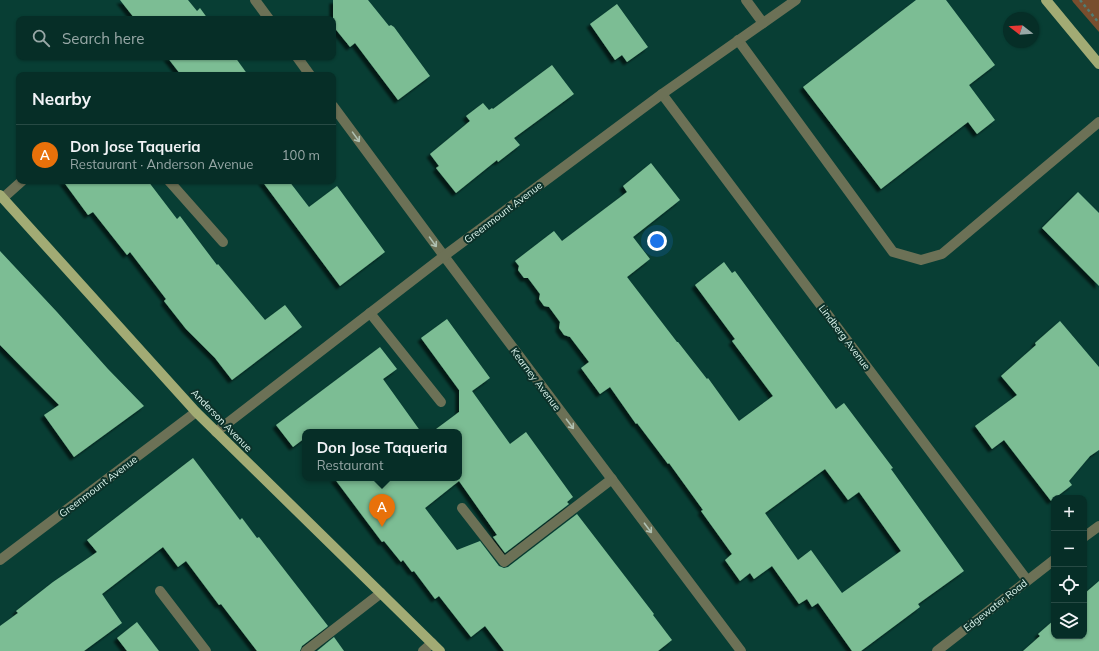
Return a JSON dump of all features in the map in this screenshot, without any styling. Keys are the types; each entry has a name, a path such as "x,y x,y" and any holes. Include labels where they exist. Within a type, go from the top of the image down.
{"main road":[{"path":"1046,0 1099,64"},
{"name":"Anderson Avenue","path":"2,196 196,412 440,651"}],"street":[{"path":"255,0 267,16"},
{"path":"746,0 763,23"},
{"name":"Greenmount Avenue","path":"216,432 444,256 662,94 796,0"},
{"path":"738,40 893,252 921,260 942,254 1099,122"},
{"path":"299,60 308,72"},
{"name":"Lindberg Avenue","path":"662,94 1027,580"},
{"name":"Kearney Avenue","path":"336,110 741,651"},
{"path":"2,196 18,184"},
{"path":"172,184 223,242"},
{"path":"370,313 440,402"},
{"name":"Greenmount Avenue","path":"0,560 196,412"},
{"path":"462,508 504,562 612,479"},
{"path":"1087,535 1099,526"},
{"name":"Edgewater Road","path":"936,651 1051,562"},
{"path":"160,591 206,651"},
{"path":"306,651 381,593"},
{"path":"423,651 432,643"}],"path":[{"path":"1080,0 1099,23"}],"shaded area":[{"path":"1072,0 1099,0 1099,32 1073,2"}],"building":[{"path":"120,0 188,0 197,11 200,8 206,16 133,16"},
{"path":"333,0 368,0 389,26 391,25 394,27 430,76 398,100 355,43 350,47 336,30 336,16 333,16"},
{"path":"916,0 946,0 995,65 969,85 995,120 977,134 968,122 881,189 803,87"},
{"path":"617,4 648,47 627,62 622,55 615,60 590,24"},
{"path":"169,60 237,60 246,72 179,72"},
{"path":"552,65 574,94 514,138 520,145 498,162 497,160 456,193 436,168 439,166 430,154 470,121 466,116 483,103 489,110 492,108 493,109"},
{"path":"651,163 680,200 633,237 650,259 627,277 677,342 707,379 708,378 739,421 773,396 732,341 735,339 695,285 724,262 732,273 735,271 836,409 844,403 893,468 891,469 964,571 918,604 920,607 861,651 852,651 818,603 812,607 807,599 799,604 772,566 754,579 750,573 740,581 725,560 732,554 701,511 703,510 669,463 668,464 637,423 636,424 610,387 600,394 581,368 589,362 570,337 564,335 559,328 560,322 549,307 544,306 539,299 540,294 528,278 524,278 518,270 519,266 515,261 554,231 562,241 627,192 623,186","holes":["825,469 848,500 859,492 901,551 842,593 811,550 798,560 765,513"]},
{"path":"65,184 150,184 177,219 180,216 217,265 218,264 265,320 285,305 302,327 232,380 215,358 186,329 164,301 166,299 130,252 127,255 93,212 88,215"},
{"path":"264,184 291,184 309,207 337,186 385,252 340,286"},
{"path":"1078,192 1099,213 1099,286 1042,228"},
{"path":"0,251 144,406 74,457 44,415 59,405 0,345"},
{"path":"447,319 490,378 472,391 510,444 526,432 573,497 567,502 569,504 505,553 493,537 497,535 459,481 462,481 462,429 436,429 459,412 459,390 421,338"},
{"path":"1060,321 1099,367 1099,450 1090,456 1069,481 1072,485 1059,495 1051,495 1051,501 1004,440 992,449 975,426 1017,395 1001,376 1036,345 1035,343"},
{"path":"380,347 397,369 383,379 419,429 302,429 302,440 293,447 276,425"},
{"path":"193,458 240,520 242,518 257,538 259,537 328,626 327,627 302,646 300,651 257,651 221,604 219,605 186,561 178,567 163,547 102,594 122,623 84,651 0,651 0,626 18,613 16,611 53,582 97,552 87,540"},
{"path":"336,481 459,481 425,508 457,550 480,541 499,566 504,568 508,567 577,514 654,614 653,615 672,640 658,651 504,651 485,626 471,637 439,596 435,599 414,571 412,572 403,560 401,562 384,541 382,542"},
{"path":"1099,581 1099,651 1023,651 1040,636 1038,634 1051,623 1051,639 1087,639 1087,591"},
{"path":"137,622 159,651 127,651 117,638"},
{"path":"334,637 344,651 317,651"}],"place":[{"name":"Don Jose Taqueria","path":"382,527"}]}
